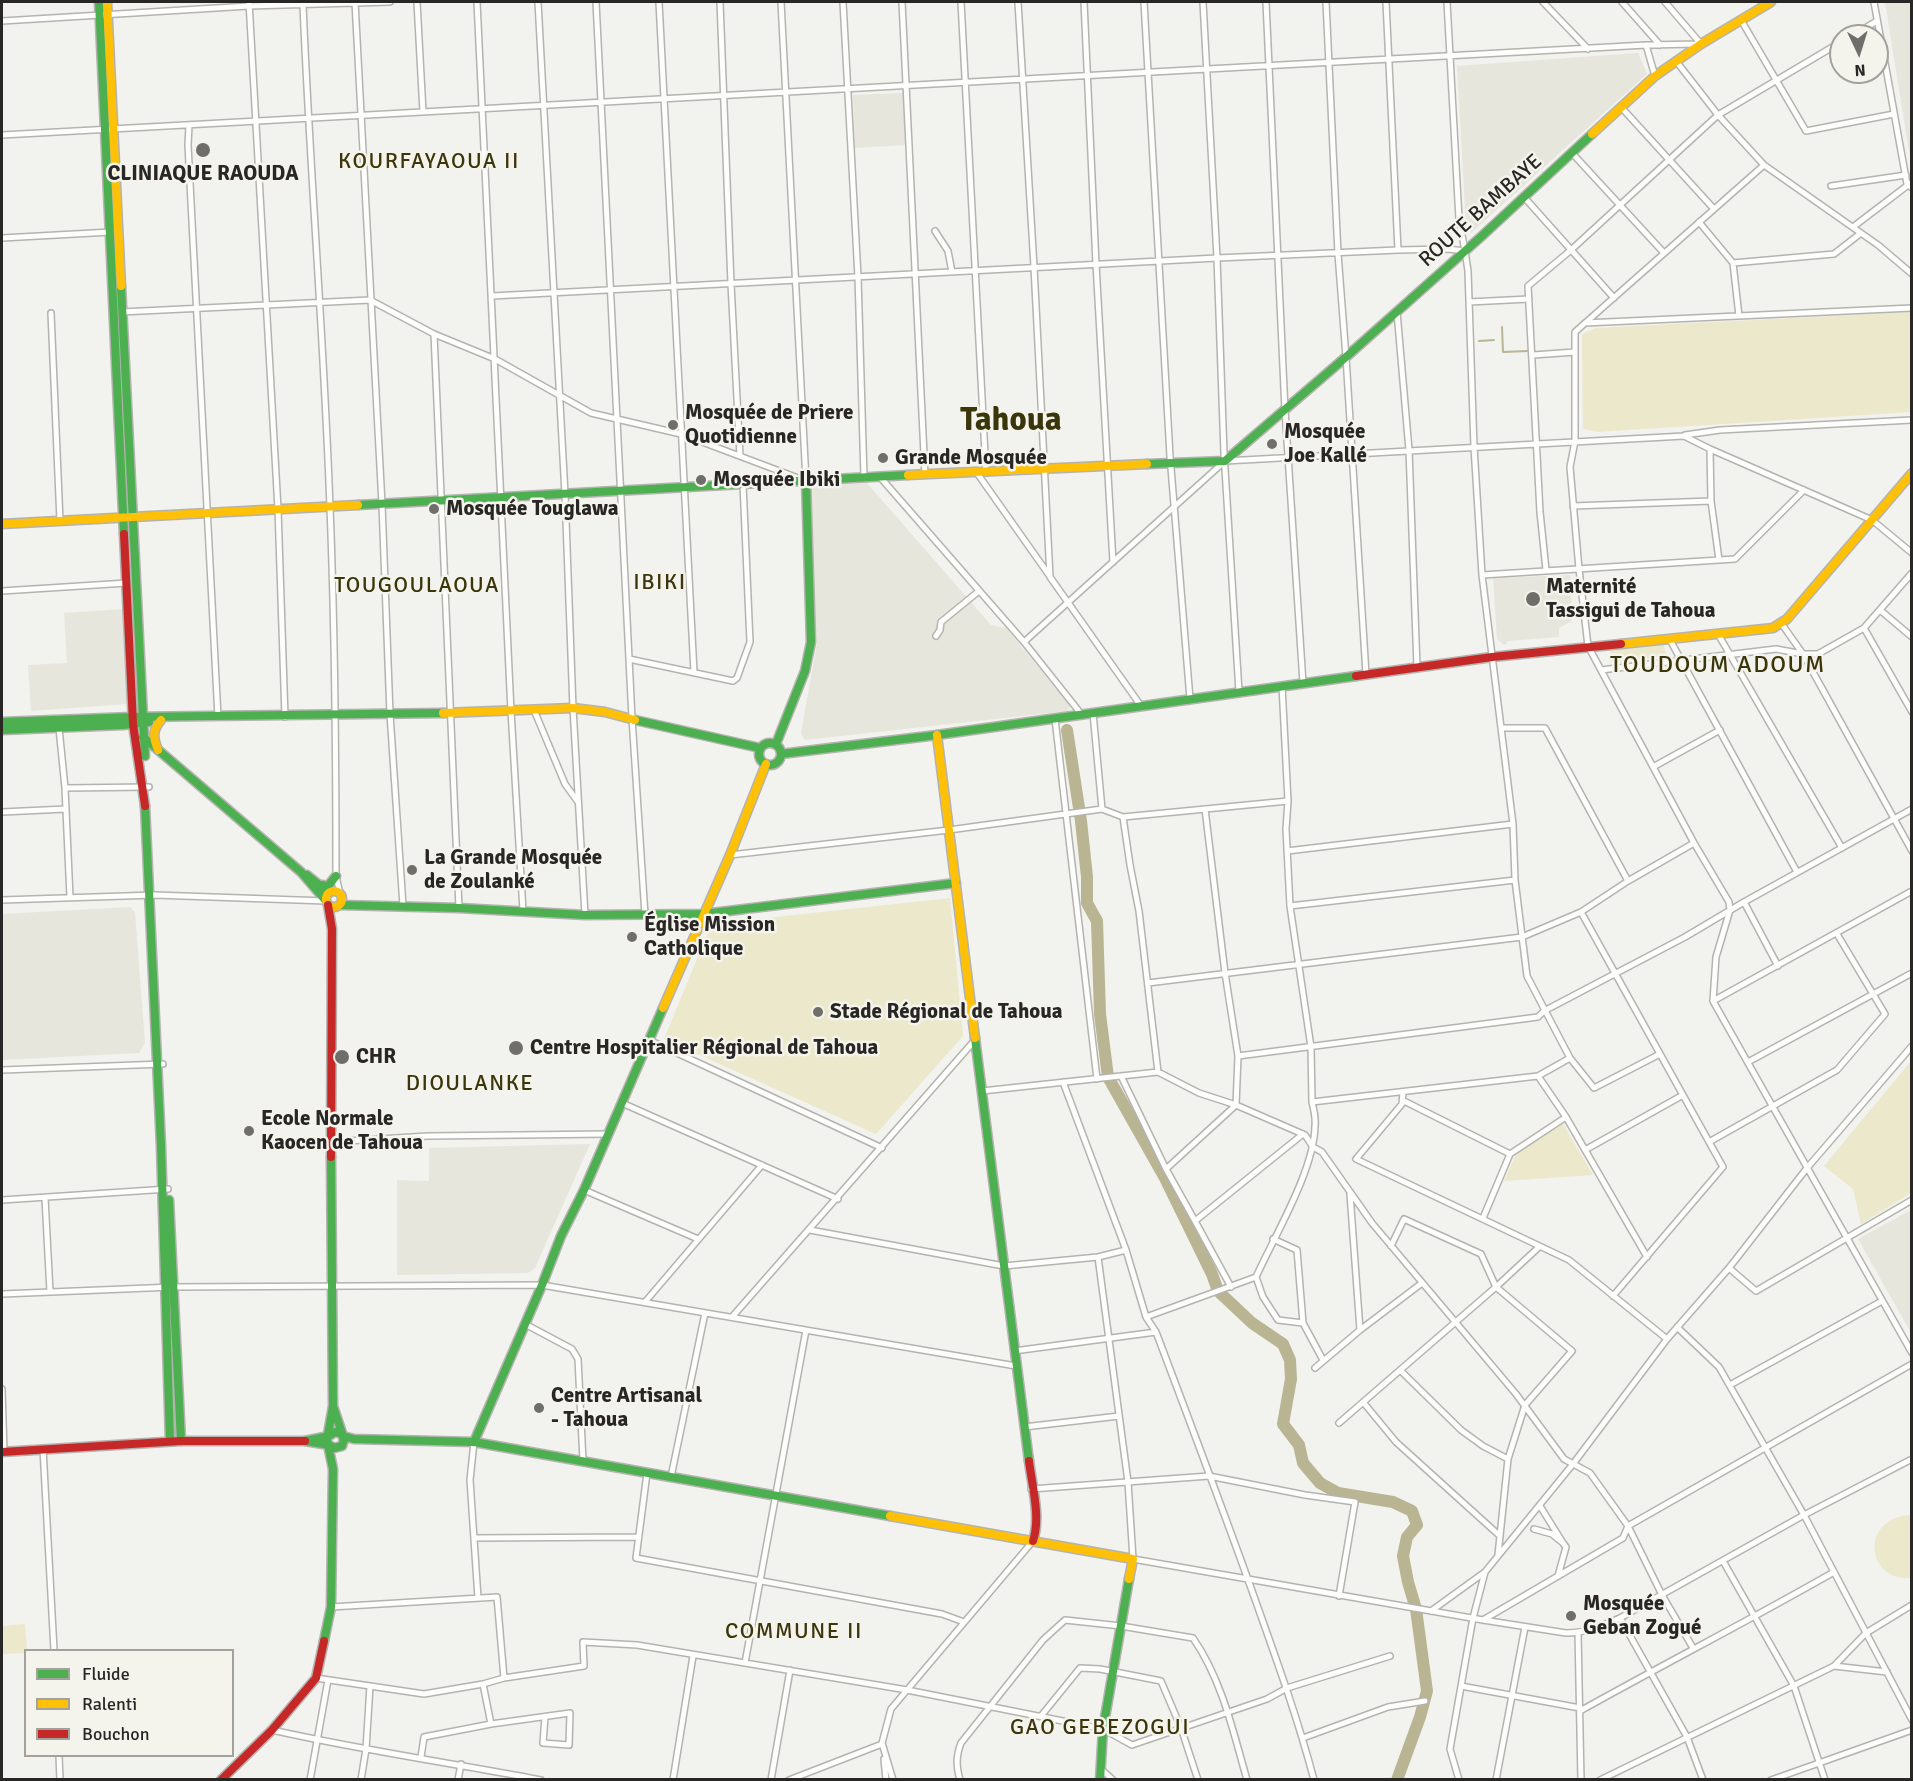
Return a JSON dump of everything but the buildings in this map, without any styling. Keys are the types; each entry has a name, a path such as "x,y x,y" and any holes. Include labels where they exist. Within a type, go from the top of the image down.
{"street":[{"path":"99,2 104,15"},
{"path":"107,2 104,15 106,68 137,720 143,737 170,1287 181,1441"},
{"path":"355,2 382,504 390,714 403,906"},
{"path":"2,21 249,4 390,2"},
{"path":"417,2 423,112"},
{"path":"477,2 511,711 523,911"},
{"path":"538,2 585,915"},
{"path":"596,2 632,718 645,915"},
{"path":"658,2 694,672"},
{"path":"720,2 730,284 740,456"},
{"path":"781,2 806,481 811,642 805,671 776,744 781,754"},
{"path":"843,2 858,277 864,477"},
{"path":"902,2 926,475"},
{"path":"961,2 975,270 981,473 1067,603 1141,706"},
{"path":"1018,2 1050,577"},
{"path":"1084,2 1113,562"},
{"path":"1144,2 1171,464 1190,699"},
{"path":"1203,2 1225,461 1239,692"},
{"path":"1266,2 1285,410 1303,683"},
{"path":"1326,2 1338,254 1347,357 1365,674"},
{"path":"1386,2 1398,250"},
{"path":"1447,2 1459,219 1465,251 1469,302 1474,447 1482,575 1513,824 1515,880 1527,976 1570,1058 1594,1088 1660,1053"},
{"path":"1543,2 1588,49"},
{"path":"1622,2 1660,45"},
{"path":"1665,2 1701,44"},
{"name":"ROUTE BAMBAYE","path":"1225,461 1347,357 1655,76 1701,44 1771,2"},
{"path":"1853,227 1910,185 1894,114 1874,2"},
{"path":"249,4 278,509 285,717"},
{"path":"303,5 330,506 336,716 336,876 340,901 332,928"},
{"path":"1742,20 1806,131 1894,114"},
{"path":"1872,24 1877,21"},
{"path":"2,135 1646,45 1701,44"},
{"path":"1646,45 1655,76"},
{"path":"1546,570 1540,512 1528,286 1620,206 1718,115 1829,49"},
{"path":"1676,61 1718,115 1764,165 1878,244 1911,274"},
{"path":"1622,107 1714,209"},
{"path":"189,125 188,145 218,717"},
{"path":"1572,153 1664,253"},
{"path":"1764,165 1575,332 1575,441 1570,467 1578,569 1588,646 1694,843 1729,902 1730,910 1716,957 1713,1001 1911,1353"},
{"path":"1831,186 1906,175"},
{"path":"1524,197 1614,298"},
{"path":"1699,222 1733,263 1739,316"},
{"path":"935,231 948,251 952,272"},
{"path":"2,238 114,232"},
{"path":"1733,263 1834,254 1861,233"},
{"path":"492,296 1158,260 1398,250 1465,251"},
{"path":"1469,302 1529,299"},
{"path":"118,313 370,300 434,334 495,359 591,413 681,434 806,481"},
{"path":"1585,323 1911,308"},
{"path":"1396,312 1409,450 1417,667"},
{"path":"51,314 60,521"},
{"path":"434,334 459,908"},
{"path":"1533,355 1575,352"},
{"path":"2,524 864,477 1171,464 1911,420"},
{"path":"1683,435 1872,520 1911,553"},
{"path":"1710,449 1711,501 1719,560"},
{"path":"1024,642 1225,461"},
{"path":"781,754 937,735 1492,657 1773,628 1787,619 1911,473"},
{"path":"880,477 1024,642 1082,715"},
{"path":"629,659 733,681 737,678 750,642 743,484"},
{"path":"1482,575 1736,559 1804,490"},
{"path":"1573,506 1711,501"},
{"path":"128,517 127,583 137,720 146,787"},
{"path":"1601,670 1776,649 1818,654 1864,628 1911,573"},
{"path":"2,591 127,583"},
{"path":"936,636 941,622 979,591"},
{"path":"1880,610 1911,637"},
{"path":"1781,623 1803,654 1911,851"},
{"path":"1864,628 1911,712"},
{"path":"1718,634 1842,848"},
{"path":"1669,638 1797,872"},
{"path":"1282,686 1288,801 1286,829 1290,906 1311,1047 1312,1102 1316,1124 1313,1147 1288,1211 1256,1278 1263,1297 1278,1320 1303,1323"},
{"path":"2,730 59,729 171,718 336,716 573,708 605,712 760,748"},
{"path":"534,710 564,784 579,803"},
{"path":"1093,713 1102,809"},
{"path":"2,722 171,718"},
{"path":"1055,718 1096,1079"},
{"path":"158,750 153,734 155,726 161,720"},
{"path":"1501,728 1545,728 1628,881"},
{"path":"59,729 65,788 70,897"},
{"path":"1653,767 1720,730"},
{"path":"886,1779 882,1743 891,1709 1033,1541 1036,1532 937,735"},
{"path":"143,737 301,872 332,907 340,901"},
{"path":"766,764 759,756 760,748 765,744 776,744"},
{"path":"766,764 776,763 781,754"},
{"path":"478,1598 470,1480 474,1442 561,1236 584,1190 730,855 766,764"},
{"path":"65,788 146,787"},
{"path":"730,855 949,830 1102,809 1123,817 1288,801"},
{"path":"2,812 66,809"},
{"path":"1166,1169 1236,1105 1238,1056 1225,973 1205,809"},
{"path":"1238,1056 1538,1017 1544,1011 1616,975 1911,809"},
{"path":"1123,817 1139,911 1158,1072"},
{"path":"1287,851 1513,824"},
{"path":"1148,983 1522,937 1581,912 1628,881 1694,843"},
{"path":"301,872 322,885 328,886 336,876"},
{"path":"327,900 336,876"},
{"path":"1290,906 1515,880"},
{"path":"327,900 333,891 340,901 357,904 585,915 704,914 956,883"},
{"path":"221,1779 272,1730 316,1678 331,1607 333,1469 329,1440 333,1406 332,928 322,885"},
{"path":"1713,1001 1911,891"},
{"path":"2,900 152,895 327,900"},
{"path":"1744,902 1778,966"},
{"path":"1581,912 1723,1167 1613,1296"},
{"path":"1709,1142 1837,1070 1885,1014 1837,934"},
{"path":"1748,1062 1911,973"},
{"path":"649,1040 882,1148"},
{"path":"732,1317 975,1040"},
{"path":"1431,1611 1485,1572 1498,1557 1573,1464 1667,1339 1729,1268 1808,1168 1911,1046"},
{"path":"1312,1102 1538,1076 1570,1058"},
{"path":"2,1070 160,1064"},
{"path":"982,1091 1158,1072 1199,1093 1236,1105 1303,1134 1313,1147 1322,1152 1391,1246 1525,1405 1564,1459 1590,1473 1628,1526 1662,1595 1693,1648"},
{"path":"1121,1076 1166,1169 1231,1287"},
{"path":"1538,1076 1566,1117 1647,1257"},
{"path":"1063,1082 1126,1250 1146,1317 1156,1332 1287,1688 1314,1779"},
{"path":"1351,1166 1404,1101 1403,1092"},
{"path":"1585,1150 1683,1095"},
{"path":"1404,1101 1510,1154"},
{"path":"622,1103 838,1198"},
{"path":"1483,1218 1510,1154 1566,1117"},
{"path":"331,1142 428,1136 608,1134"},
{"path":"1195,1221 1303,1134"},
{"path":"1356,1159 1569,1260 1667,1339"},
{"path":"645,1302 762,1165"},
{"path":"2,1200 165,1189"},
{"path":"584,1190 698,1239"},
{"path":"1350,1192 1360,1330"},
{"path":"45,1198 51,1292"},
{"path":"1729,1268 1756,1291 1911,1200"},
{"path":"1391,1246 1404,1219 1481,1254 1496,1287 1572,1351 1525,1405 1508,1459 1498,1557"},
{"path":"810,1230 1004,1266 1098,1257 1126,1250"},
{"path":"1273,1239 1297,1250 1303,1323 1323,1360"},
{"path":"1339,1423 1539,1247"},
{"path":"1098,1257 1128,1482 1133,1559 1103,1728 1100,1779"},
{"path":"1146,1317 1256,1278"},
{"path":"1314,1368 1422,1283"},
{"path":"2,1294 170,1287 542,1285 1016,1366"},
{"path":"170,1287 170,1441"},
{"path":"1730,1385 1882,1301"},
{"path":"670,1477 705,1313"},
{"path":"525,1324 572,1349 578,1359 583,1461"},
{"path":"1677,1327 1719,1367 1730,1385 1804,1515 1911,1720"},
{"path":"745,1663 806,1330"},
{"path":"1014,1351 1156,1332"},
{"path":"1483,1620 1623,1538 1628,1526 1911,1364"},
{"path":"1400,1370 1461,1430 1483,1446 1508,1459"},
{"path":"2,1389 3,1452 170,1441 329,1440 337,1448 343,1441 364,1440 474,1442 1339,1596 1525,1627 1578,1633 1590,1631 1620,1618 1804,1515 1911,1459"},
{"path":"1363,1402 1396,1442 1500,1536"},
{"path":"333,1406 343,1441 333,1469"},
{"path":"1024,1427 1119,1416"},
{"path":"329,1440 335,1432 343,1441"},
{"path":"43,1449 54,1649"},
{"path":"647,1473 636,1558 942,1614 964,1622"},
{"path":"1031,1489 1209,1476 1305,1495 1355,1502 1339,1596"},
{"path":"1540,1506 1566,1547 1558,1576"},
{"path":"1534,1529 1552,1534 1563,1543"},
{"path":"475,1538 638,1537"},
{"path":"1723,1561 1794,1686 1825,1779"},
{"path":"1459,1779 1450,1749 1473,1618 1485,1572"},
{"path":"1461,1686 1580,1710 1755,1617 1834,1572"},
{"path":"331,1607 497,1597 504,1678"},
{"path":"1600,1779 1834,1666 1866,1633 1911,1605"},
{"path":"1620,1618 1687,1737 1703,1779"},
{"path":"960,1779 957,1770 957,1754 961,1743 1043,1640 1065,1620 1121,1626 1193,1638 1207,1658 1227,1712 1247,1779"},
{"path":"1496,1779 1525,1627"},
{"path":"1578,1633 1581,1779"},
{"path":"316,1678 424,1694 504,1678 584,1666 583,1642 637,1645 907,1690 1103,1728 1132,1745 1267,1699 1287,1688 1390,1656"},
{"path":"673,1779 693,1656"},
{"path":"1834,1666 1887,1672"},
{"path":"1041,1716 1080,1668 1161,1681 1181,1728 1198,1779"},
{"path":"771,1779 790,1670"},
{"path":"310,1779 328,1680"},
{"path":"483,1684 491,1724"},
{"path":"361,1779 366,1749 370,1686"},
{"path":"1303,1738 1388,1707 1425,1701"},
{"path":"421,1757 424,1737 491,1724 570,1713 569,1745 543,1743 545,1717"},
{"path":"272,1730 366,1749 541,1779"},
{"path":"1771,1779 1911,1730"},
{"path":"789,1779 802,1777 882,1743"},
{"path":"882,1743 893,1779"},
{"path":"59,1757 60,1779"},
{"path":"458,1779 461,1764"},
{"path":"1101,1769 1113,1779"}],"shaded area":[{"path":"1885,2 1911,2 1911,164 1889,24"},
{"path":"1638,53 1647,74 1471,233 1466,226 1457,66"},
{"path":"903,93 905,145 855,148 853,95"},
{"path":"1910,312 1911,412 1597,432 1583,429 1582,334 1596,328"},
{"path":"867,483 991,625 1006,628 1070,706 1068,711 805,740 801,733 817,643 810,488 815,484"},
{"name":"Maternité Tassigui de Tahoua","path":"1570,575 1572,621 1559,628 1559,637 1508,641 1504,645 1497,639 1493,578"},
{"path":"123,609 128,704 31,711 28,665 67,663 64,613"},
{"path":"1664,644 1666,656 1612,663 1610,651"},
{"name":"Stade Régional de Tahoua","path":"950,898 963,1036 876,1134 664,1039 707,935 721,923"},
{"path":"130,907 135,912 145,1043 139,1053 2,1060 2,914"},
{"path":"1911,1061 1911,1193 1861,1224 1853,1189 1824,1166"},
{"path":"1563,1124 1593,1175 1504,1181 1516,1154"},
{"path":"590,1144 535,1268 528,1273 397,1275 397,1180 429,1181 429,1148"},
{"path":"1911,1210 1911,1333 1858,1239"},
{"path":"1912,1515 1912,1578 1897,1577 1885,1571 1878,1561 1875,1550 1876,1538 1882,1528 1893,1519"},
{"path":"25,1624 27,1649 24,1649 24,1653 2,1654 2,1626"}],"waterway":[{"path":"1502,327 1503,352 1528,351"},
{"path":"1479,341 1494,340"},
{"path":"1067,730 1081,821 1087,877 1087,903 1097,921 1100,1014 1108,1077 1165,1178 1218,1291 1252,1323 1283,1344 1290,1360 1291,1379 1283,1424 1299,1445 1303,1463 1320,1483 1338,1493 1393,1502 1412,1511 1417,1525 1407,1537 1403,1556 1416,1609 1427,1691 1397,1780"}],"traffic: fast":[{"path":"99,2 124,534"},
{"path":"1147,464 1225,461 1483,235 1592,134"},
{"path":"121,286 145,756"},
{"path":"358,505 908,475"},
{"path":"776,744 805,671 811,642 806,481"},
{"path":"781,754 937,735 1356,676"},
{"path":"2,722 132,717 443,713"},
{"path":"635,720 760,748"},
{"path":"2,730 149,722"},
{"path":"143,737 301,872 326,901"},
{"path":"770,743 778,746 781,754 778,762 770,765 762,762 759,754 762,746 770,743"},
{"path":"145,806 161,1146 170,1441"},
{"path":"307,875 329,893"},
{"path":"322,885 328,886 336,876"},
{"path":"340,905 459,908 585,915 704,914 956,883"},
{"path":"474,1442 561,1236 584,1190 663,1008"},
{"path":"975,1038 1029,1461"},
{"path":"324,1641 331,1607 333,1469 327,1440 333,1406 331,1157"},
{"path":"169,1200 181,1441"},
{"path":"333,1406 343,1436 354,1439 474,1442 890,1516"},
{"path":"335,1432 342,1434 344,1440 342,1446 334,1448 305,1441 329,1436 335,1432"},
{"path":"1100,1780 1103,1729 1129,1579"}],"traffic: slow":[{"path":"107,2 121,286"},
{"path":"1592,134 1655,76 1701,44 1771,2"},
{"path":"908,475 1147,464"},
{"path":"1621,644 1773,628 1787,619 1912,473"},
{"path":"2,524 358,505"},
{"path":"443,713 573,708 605,712 635,720"},
{"path":"158,750 154,734 161,720"},
{"path":"937,735 975,1038"},
{"path":"663,1008 730,855 766,764"},
{"path":"331,891 337,891 342,899 340,905 331,907 326,902 326,896 331,891"},
{"path":"890,1516 1133,1559 1129,1579"}],"traffic: jam":[{"path":"124,534 133,724 145,806"},
{"path":"1356,676 1492,657 1621,644"},
{"path":"328,905 332,929 331,1157"},
{"path":"2,1452 181,1441 305,1441"},
{"path":"1029,1461 1036,1512 1033,1541"},
{"path":"221,1780 272,1730 316,1678 324,1641"}],"place":[{"name":"CLINIAQUE RAOUDA","path":"203,150"},
{"name":"Mosquée de Priere Quotidienne","path":"673,425"},
{"name":"Mosquée Joe Kallé","path":"1272,444"},
{"name":"Grande Mosquée","path":"883,458"},
{"name":"Mosquée Ibiki","path":"701,480"},
{"name":"Mosquée Touglawa","path":"434,509"},
{"name":"Maternité Tassigui de Tahoua","path":"1533,599"},
{"name":"La Grande Mosquée de Zoulanké","path":"412,870"},
{"name":"Église Mission Catholique","path":"632,937"},
{"name":"Stade Régional de Tahoua","path":"818,1012"},
{"name":"Centre Hospitalier Régional de Tahoua","path":"516,1048"},
{"name":"CHR","path":"342,1057"},
{"name":"Ecole Normale Kaocen de Tahoua","path":"249,1131"},
{"name":"Centre Artisanal - Tahoua","path":"539,1408"},
{"name":"Mosquée Geban Zogué","path":"1571,1616"}],"district":[{"name":"KOURFAYAOUA II","path":"429,162"},
{"name":"Tahoua","path":"1011,421"},
{"name":"IBIKI","path":"660,583"},
{"name":"TOUGOULAOUA","path":"417,586"},
{"name":"TOUDOUM ADOUM","path":"1718,666"},
{"name":"DIOULANKE","path":"470,1084"},
{"name":"COMMUNE II","path":"794,1632"},
{"name":"GAO GEBEZOGUI","path":"1100,1728"}]}
